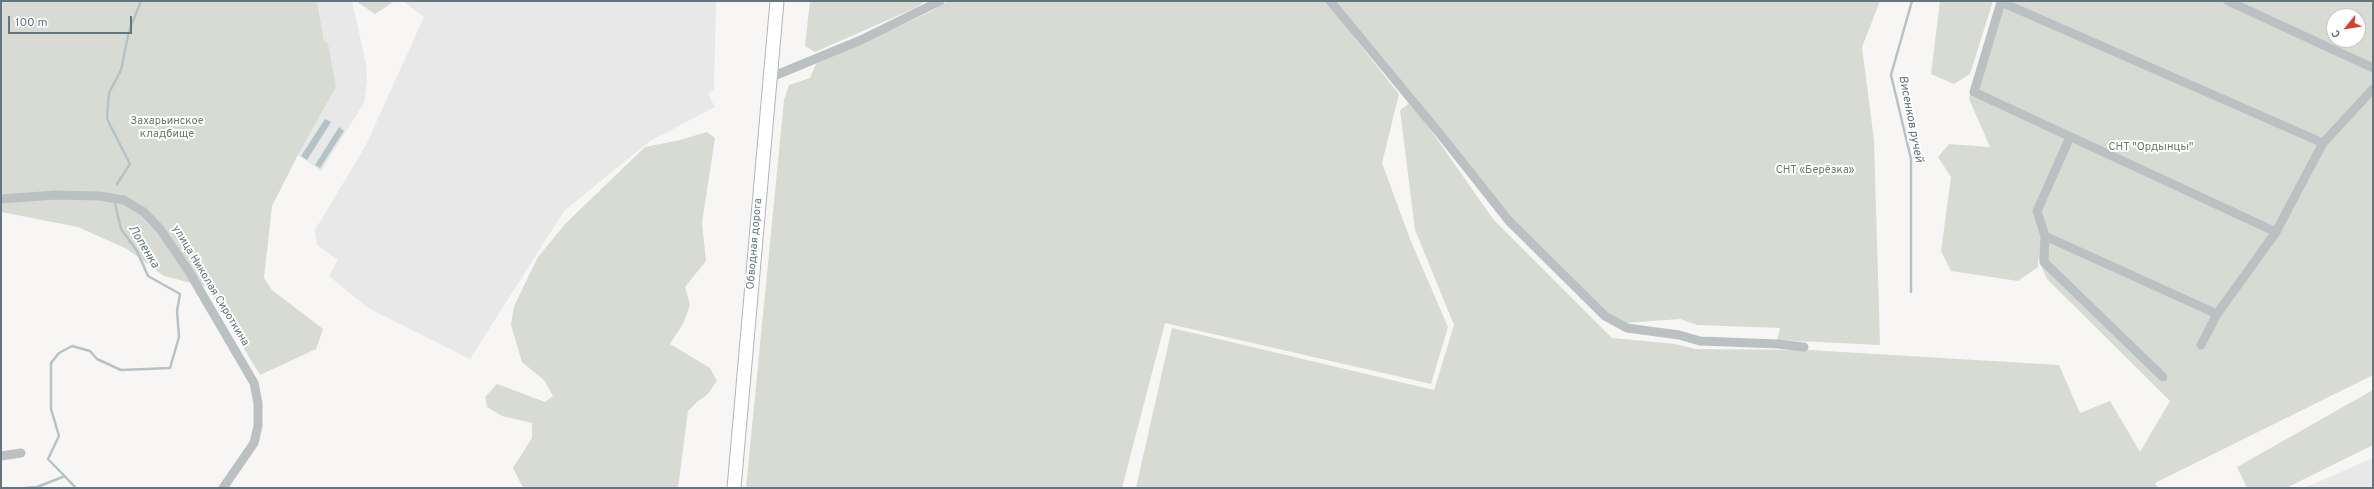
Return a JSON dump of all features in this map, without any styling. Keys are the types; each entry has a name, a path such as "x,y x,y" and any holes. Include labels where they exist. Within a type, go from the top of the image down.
{"main road":[{"name":"Обводная дорога","path":"734,488 777,1"}],"street":[{"path":"769,78 862,40 940,1"},
{"path":"1330,1 1436,128 1509,221 1605,316 1627,328 1679,335 1700,341 1778,344 1804,347"},
{"path":"2228,1 2373,68"},
{"path":"2276,232 1974,92 2001,2 2323,142"},
{"path":"2201,345 2217,314 2276,232 2323,142 2373,89"},
{"path":"2070,137 2037,211 2046,236 2044,262 2163,377"},
{"name":"улица Николая Сироткина","path":"1,200 55,194 99,196 124,200 144,212 160,229 188,270 254,383 258,403 258,426 254,443 223,488"},
{"path":"2046,236 2217,314"},
{"path":"1,456 21,453"}],"shaded area":[{"path":"317,1 352,1 366,64 367,81 364,103 321,171 298,155 336,87 324,41"},
{"path":"403,1 716,1 714,90 708,94 715,107 650,141 564,211 470,359 368,308 329,276 338,260 317,245 315,230 366,145 424,17"},
{"path":"325,119 331,122 307,160 301,156"},
{"path":"339,127 344,131 320,168 315,165"},
{"path":"2373,458 2373,488 2304,488"}],"green space":[{"name":"Захарьинское кладбище","path":"1,1 317,1 324,41 328,44 336,87 298,155 272,206 264,278 272,290 323,329 316,349 260,375 207,287 164,276 127,249 78,227 1,212"},
{"path":"356,1 391,1 392,3 375,14"},
{"path":"810,1 926,1 915,8 815,52 805,46"},
{"path":"948,1 1325,1 1399,94 1382,163 1410,239 1448,327 1431,384 1165,323 1122,488 746,488 784,100 789,85 810,78 816,64 930,12"},
{"name":"СНТ «Берёзка»","path":"1335,1 1880,1 1862,47 1874,140 1880,345 1777,340 1780,328 1697,325 1680,319 1625,323 1602,309 1519,227"},
{"path":"1940,1 1993,1 1970,74 1954,84 1931,74"},
{"name":"СНТ \"Ордынцы\"","path":"1998,1 2373,1 2373,375 2155,483 2158,488 1136,488 1172,328 1434,390 1454,325 1415,230 1400,110 1411,102 1493,219 1612,338 1675,344 1695,349 1809,350 2059,365 2080,413 2110,401 2140,452 2170,401 2047,279 2038,258 2038,267 2018,281 1951,271 1941,251 1951,177 1938,157 1949,144 1990,147 1969,99"},
{"path":"707,132 715,138 702,223 706,261 685,287 690,305 683,324 670,344 710,368 717,381 707,395 698,401 688,411 678,488 523,488 513,468 532,438 532,423 502,416 487,407 485,397 497,384 545,402 553,396 544,380 522,362 511,325 514,306 538,257 566,223 645,147 680,140"},
{"path":"2373,390 2373,445 2286,488 2247,488 2237,467"}],"waterway":[{"name":"Лопенка","path":"117,184 130,164 107,119 109,93 121,70 129,31 141,1"},
{"name":"Висенков ручей","path":"1911,292 1911,159 1891,75 1912,1"},
{"name":"Лопенка","path":"76,488 48,459 59,436 51,409 51,363 59,353 72,346 90,351 97,359 121,370 170,368 179,337 177,311 180,294 148,276 137,251 121,229 115,203"},
{"name":"Лопенка","path":"25,488 37,487 65,476"}]}
